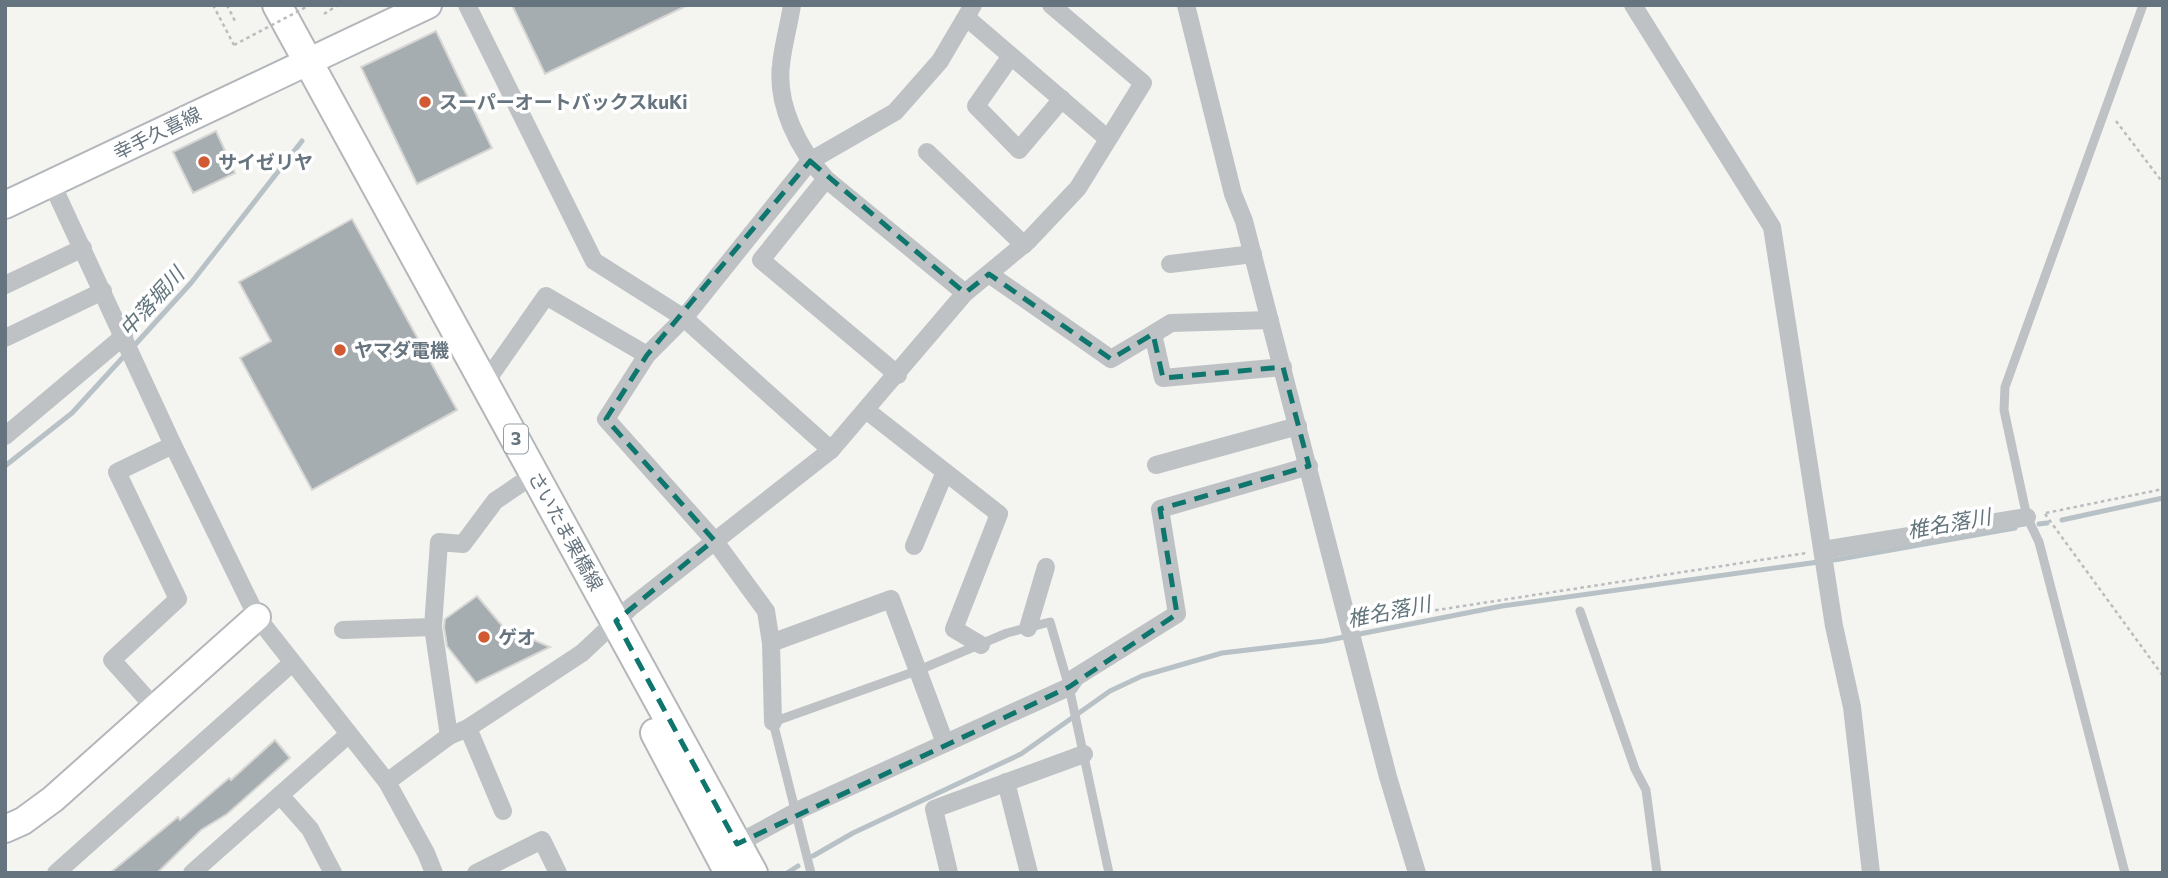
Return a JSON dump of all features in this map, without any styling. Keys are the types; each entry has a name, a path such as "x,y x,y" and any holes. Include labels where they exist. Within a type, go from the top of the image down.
{"main road":[{"name":"さいたま栗橋線","path":"258,5 301,66 485,383 609,627 729,873"},
{"name":"さいたま栗橋線","path":"277,5 301,66 520,484 609,627 753,873"}],"street":[{"name":"幸手久喜線","path":"5,205 428,5"},
{"path":"467,5 594,261 684,318 831,450"},
{"path":"792,5 781,67 783,99 810,162 826,179 965,293"},
{"path":"387,782 449,736 468,728 582,653 609,627 715,540 831,450 898,375 965,293 1024,245 1078,188 1143,83 1051,5"},
{"path":"1186,5 1233,194 1253,254 1388,777 1417,873"},
{"path":"1633,5 1772,227 1834,626 1852,707 1871,873"},
{"path":"773,722 771,643 766,611 715,540 606,419 648,355 684,318 810,162 895,112 940,61 970,11 1011,56 1108,139"},
{"path":"1011,56 976,106 1019,150 1062,99"},
{"path":"927,152 1024,245"},
{"path":"826,179 761,260 898,375"},
{"path":"52,184 173,445 257,617 387,782 434,873"},
{"path":"5,285 83,248"},
{"path":"1170,264 1253,254"},
{"path":"989,274 1111,359 1171,323 1270,320"},
{"path":"5,338 103,291"},
{"path":"485,383 546,296 648,355"},
{"path":"1153,334 1163,378 1283,367"},
{"path":"5,436 124,337"},
{"path":"866,410 999,514 954,629 981,645"},
{"path":"1156,465 1298,426"},
{"path":"155,708 112,660 178,599 117,472 173,445"},
{"path":"737,844 796,812 1069,687 1076,677 1177,614 1160,509 1309,466"},
{"path":"915,547 945,472"},
{"path":"449,736 433,627 439,542 463,544 495,501 520,484"},
{"path":"1823,550 2027,517"},
{"path":"1028,628 1046,567"},
{"path":"771,643 891,599 945,743"},
{"path":"5,829 23,821 53,799 257,617"},
{"path":"343,630 433,627"},
{"path":"55,873 292,663"},
{"path":"468,728 503,811"},
{"path":"192,873 349,734"},
{"path":"949,873 934,808 1084,754"},
{"path":"1006,782 1029,873"},
{"path":"279,795 310,829 333,873"},
{"path":"476,873 542,840 558,873"}],"lane":[{"path":"2124,873 2039,542 2027,517 2004,410 2005,387 2143,5"},
{"path":"1580,611 1635,769 1646,790 1657,873"},
{"path":"811,873 773,722 919,670 1007,633 1050,622 1069,687 1109,873"}],"path":[{"path":"213,5 234,45 310,5"},
{"path":"227,5 235,21"},
{"path":"324,13 338,5"},
{"path":"2104,116 2118,121 2163,183"},
{"path":"2027,517 2163,489"},
{"path":"2045,514 2163,676"},
{"path":"1350,623 1823,550"}],"highlighted area":[{"path":"810,161 965,293 989,274 1111,359 1153,334 1163,378 1283,367 1309,466 1160,509 1177,614 1069,687 737,844 616,621 714,540 606,419 647,355"}],"building":[{"path":"512,5 688,5 545,74"},
{"path":"436,31 492,148 417,184 361,67"},
{"name":"サイゼリヤ","path":"216,131 235,173 193,193 173,152"},
{"name":"ヤマダ電機","path":"352,219 457,410 312,490 240,358 271,341 239,282"},
{"name":"ゲオ","path":"477,596 503,627 550,647 476,683 447,646 444,627 445,619"},
{"path":"275,740 290,758 227,814 201,830 157,873 110,873 178,817 180,820 229,778 231,780"}],"waterway":[{"name":"中落堀川","path":"133,347 191,283 302,141"},
{"name":"中落堀川","path":"5,466 72,413 126,354"},
{"name":"椎名落川","path":"2062,520 2163,498"},
{"name":"椎名落川","path":"2039,524 2047,523"},
{"name":"椎名落川","path":"813,856 853,833 1021,754 1110,691 1142,676 1222,653 1324,641 1502,606 1840,559 2015,528"},
{"name":"椎名落川","path":"787,873 798,866"}],"place":[{"name":"スーパーオートバックスkuKi","path":"425,102"},
{"name":"サイゼリヤ","path":"204,162"},
{"name":"ヤマダ電機","path":"340,350"},
{"name":"ゲオ","path":"484,637"}]}
